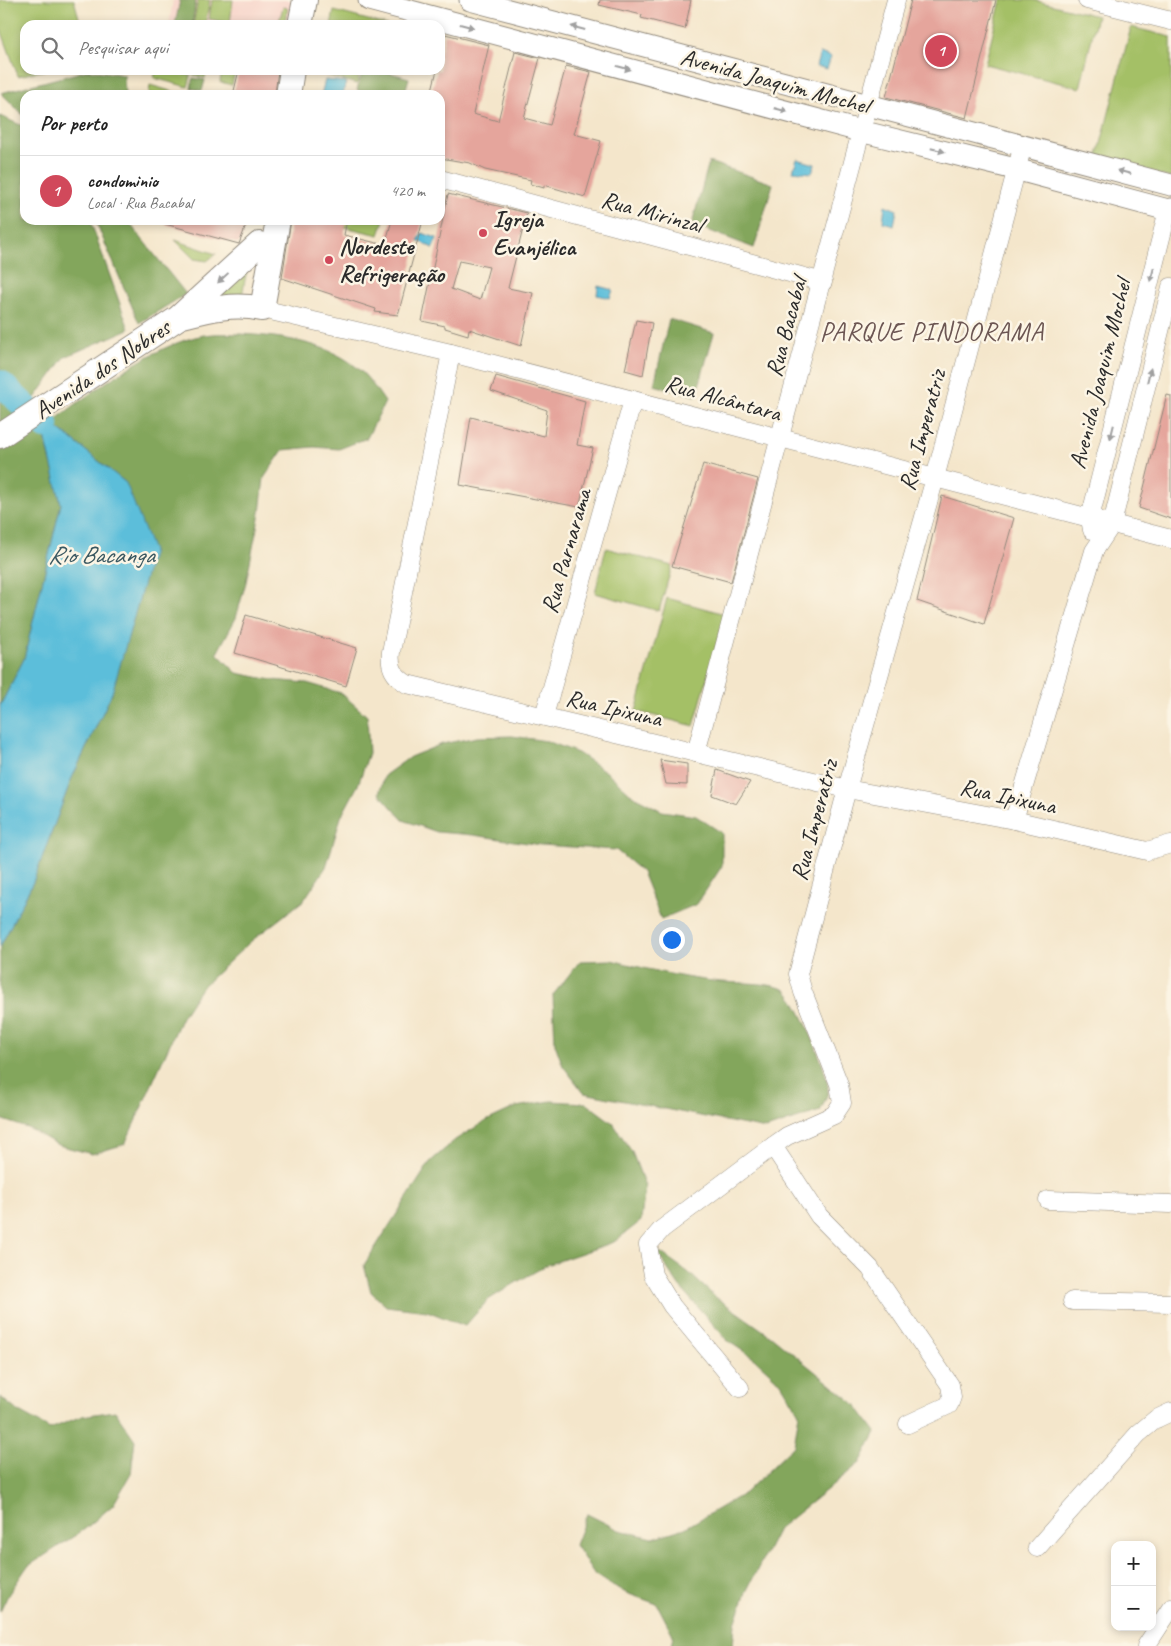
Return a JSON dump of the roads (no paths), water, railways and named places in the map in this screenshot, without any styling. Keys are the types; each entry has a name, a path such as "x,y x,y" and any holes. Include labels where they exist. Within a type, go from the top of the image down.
{"main road":[{"path":"301,20 305,0"},
{"path":"314,20 318,0"},
{"path":"289,90 291,75"},
{"path":"301,90 304,75"},
{"path":"254,308 259,244 263,225"},
{"path":"254,308 277,225"},
{"name":"Avenida dos Nobres","path":"0,436 178,318 259,244"},
{"name":"Avenida dos Nobres","path":"178,318 212,308 254,308"}],"street":[{"name":"Avenida Joaquim Mochel","path":"369,0 443,20"},
{"name":"Avenida Joaquim Mochel","path":"470,0 1171,185"},
{"name":"Rua Bacabal","path":"696,753 823,282 860,132 896,0"},
{"path":"1088,0 1171,21"},
{"name":"Avenida Joaquim Mochel","path":"445,20 860,132 1015,169 1170,210 1090,518 1094,550"},
{"name":"Rua Imperatriz","path":"740,1388 672,1306 653,1275 648,1245 662,1229 773,1146 795,1132 834,1115 842,1103 839,1084 806,1000 798,974 847,789 935,478 1015,169 1023,145"},
{"name":"Rua Mirinzal","path":"445,180 823,282"},
{"name":"Avenida Joaquim Mochel","path":"1014,820 1094,550 1112,524 1171,287"},
{"name":"Rua Alcântara","path":"254,308 452,353 1171,539"},
{"name":"Rua Ipixuna","path":"452,353 389,662 398,678 407,684 847,789 1014,820 1147,851 1171,844"},
{"name":"Rua Parnarama","path":"544,716 633,400"},
{"path":"773,1146 819,1216 870,1268 950,1385 952,1397 949,1405 908,1424"},
{"path":"1048,1200 1171,1204"},
{"path":"1072,1301 1171,1303"},
{"path":"1037,1548 1138,1434 1156,1419 1171,1412"},
{"path":"1146,1646 1171,1608"}],"water":[{"path":"820,53 831,57 827,69 816,66"},
{"path":"325,80 346,82 344,90 322,90"},
{"path":"797,159 815,164 812,173 793,171"},
{"path":"885,205 897,210 894,225 883,222"},
{"path":"422,233 437,238 433,248 418,241"},
{"path":"598,286 613,290 610,298 597,295"},
{"name":"Rio Bacanga","path":"51,423 126,483 153,551 112,693 71,780 33,882 0,947 0,706 24,659 61,504 43,428"}],"waterway":[{"path":"0,383 46,426"}],"place":[{"name":"condominio","path":"941,51"},
{"name":"Igreja Evanjélica","path":"483,233"},
{"name":"Nordeste Refrigeração","path":"329,260"}],"district":[{"name":"PARQUE PINDORAMA","path":"932,331"}]}
